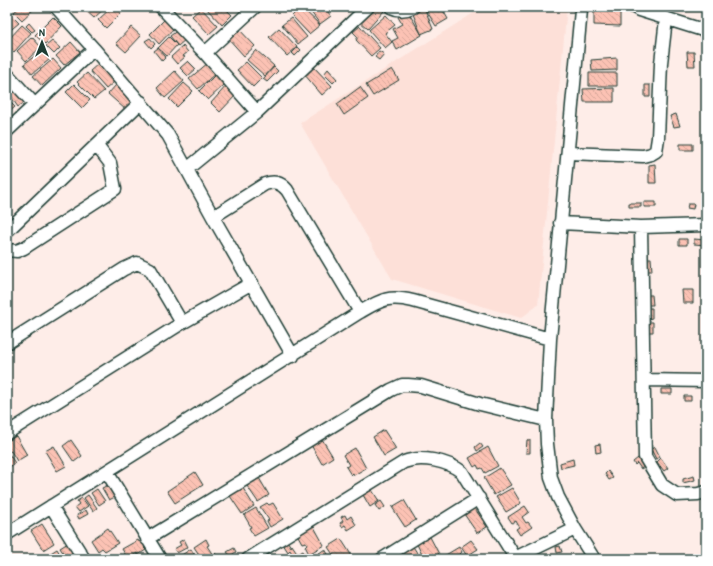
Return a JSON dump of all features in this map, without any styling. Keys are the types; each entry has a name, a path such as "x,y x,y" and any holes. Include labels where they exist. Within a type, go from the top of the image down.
{"street":[{"path":"56,7 141,102 168,135 213,217 293,356"},
{"path":"161,7 205,53 257,112"},
{"path":"205,53 255,7"},
{"path":"187,169 257,112 368,7"},
{"path":"391,7 396,10 403,10 413,7"},
{"path":"583,7 581,10 560,223 550,339 546,420 548,461 551,478 558,497 575,529 594,559"},
{"path":"634,7 639,10 706,31"},
{"path":"568,153 643,156 652,154 656,151 658,138 661,63 666,19"},
{"path":"7,131 94,49"},
{"path":"7,74 35,105"},
{"path":"7,231 141,102"},
{"path":"7,250 17,251 24,248 115,189 110,163 96,146"},
{"path":"213,217 265,184 277,182 282,185 360,312"},
{"path":"560,223 641,227 706,225"},
{"path":"641,227 645,457 662,485 677,495 706,492"},
{"path":"7,343 124,269 138,263 150,269 182,322"},
{"path":"7,433 182,322 252,283"},
{"path":"7,534 293,356 360,312 386,299 395,297 402,298 550,339"},
{"path":"644,380 706,381"},
{"path":"147,539 391,390 402,385 421,386 480,404 546,420"},
{"path":"248,559 404,462 412,459 425,458 433,460 458,469 465,475 515,558 575,529"},
{"path":"107,472 160,559"},
{"path":"382,559 480,498"},
{"path":"52,506 84,559"}],"shaded area":[{"path":"483,7 567,7 538,305 521,318 392,279 300,123"}],"building":[{"path":"20,7 36,7 22,20 14,12"},
{"path":"88,7 106,7 94,18 85,10"},
{"path":"112,7 117,7 122,12 106,28 98,20"},
{"path":"224,7 232,15 222,25 206,8"},
{"path":"301,7 320,25 309,34 292,16"},
{"path":"307,7 324,7 331,16 320,24"},
{"path":"371,7 380,7 384,11 368,29 358,20"},
{"path":"416,7 424,7 433,29 421,34 411,9"},
{"path":"424,7 441,7 448,19 436,26"},
{"path":"594,7 608,7 607,10 620,10 620,26 594,25"},
{"path":"201,8 218,26 209,34 192,16"},
{"path":"7,11 19,23 7,33"},
{"path":"408,12 422,35 397,50 392,41 398,38 393,29 402,24 398,17"},
{"path":"386,15 395,25 385,33 392,42 385,48 369,30"},
{"path":"53,17 62,26 45,44 35,35"},
{"path":"166,18 175,27 159,44 150,34"},
{"path":"291,18 307,37 298,44 282,25"},
{"path":"29,23 35,30 32,32 26,26"},
{"path":"22,25 31,33 14,52 7,45 7,41"},
{"path":"360,26 380,48 371,56 356,40 358,37 353,32"},
{"path":"131,27 141,36 126,52 116,43"},
{"path":"237,27 255,46 244,56 227,37"},
{"path":"279,28 297,47 287,56 269,37"},
{"path":"178,30 186,39 178,46 170,36"},
{"path":"32,37 41,47 26,61 17,51"},
{"path":"169,37 177,45 167,56 158,48"},
{"path":"150,38 155,44 151,48 145,41"},
{"path":"52,41 60,48 54,54 46,46"},
{"path":"71,42 80,52 64,65 56,56"},
{"path":"183,46 188,52 177,64 171,57"},
{"path":"298,47 301,50 295,56 292,53"},
{"path":"158,48 166,57 162,61 154,51"},
{"path":"43,50 50,59 32,74 24,64"},
{"path":"256,50 274,66 265,76 247,60"},
{"path":"379,51 384,54 379,60 375,57"},
{"path":"687,52 694,52 695,66 688,66"},
{"path":"617,58 617,70 592,71 591,60"},
{"path":"53,59 61,68 42,86 33,76"},
{"path":"188,61 196,69 188,76 180,68"},
{"path":"209,62 217,72 198,89 189,79"},
{"path":"246,62 262,78 253,87 237,70"},
{"path":"98,64 114,82 106,89 90,71"},
{"path":"313,66 332,86 322,95 304,74"},
{"path":"274,67 278,71 267,82 263,79"},
{"path":"328,69 337,79 333,83 324,74"},
{"path":"392,69 399,80 373,96 366,85"},
{"path":"175,71 184,81 165,98 157,88"},
{"path":"87,73 104,91 94,99 77,82"},
{"path":"589,73 617,73 617,86 589,86"},
{"path":"216,74 225,84 208,100 199,91"},
{"path":"184,83 193,91 177,107 169,99"},
{"path":"74,84 90,100 82,108 66,92"},
{"path":"116,85 134,102 126,110 108,94"},
{"path":"227,85 237,94 220,112 211,103"},
{"path":"645,85 650,85 650,97 645,97"},
{"path":"360,87 368,98 344,115 337,104"},
{"path":"614,88 614,102 584,102 583,89"},
{"path":"15,90 24,103 18,107 9,94"},
{"path":"7,99 15,107 7,114"},
{"path":"676,114 680,126 674,127 670,116"},
{"path":"680,144 693,144 693,150 680,150"},
{"path":"655,164 656,183 649,183 649,165"},
{"path":"644,202 656,202 656,207 644,207"},
{"path":"629,203 641,203 641,207 629,207"},
{"path":"688,204 694,204 693,209 687,208"},
{"path":"679,239 687,239 687,245 679,245"},
{"path":"694,239 705,240 705,245 694,244"},
{"path":"647,258 651,258 652,271 647,271"},
{"path":"682,290 693,290 693,303 683,303"},
{"path":"647,295 652,295 653,305 648,305"},
{"path":"648,308 652,308 652,318 648,319"},
{"path":"648,322 653,322 653,332 647,332"},
{"path":"661,389 672,389 672,394 661,394"},
{"path":"684,396 691,396 691,401 684,401"},
{"path":"384,430 396,449 384,456 373,437"},
{"path":"16,436 27,455 17,461 11,451 9,452 7,448 7,442"},
{"path":"322,439 333,457 322,464 311,445"},
{"path":"71,440 82,456 74,462 63,446"},
{"path":"527,440 530,440 530,453 526,453"},
{"path":"480,443 483,447 477,451 475,447"},
{"path":"600,444 601,452 596,453 595,445"},
{"path":"54,446 66,466 57,471 45,451"},
{"path":"488,447 498,466 485,473 482,468 479,469 477,465 474,467 469,458"},
{"path":"655,447 660,457 656,459 651,449"},
{"path":"355,448 366,468 354,475 353,473 351,475 346,467 349,465 343,455"},
{"path":"7,451 15,463 7,469"},
{"path":"638,458 644,467 641,469 637,463 635,465 633,462"},
{"path":"661,458 668,468 664,471 657,462"},
{"path":"573,459 574,465 561,468 560,463"},
{"path":"500,468 511,485 494,495 484,478"},
{"path":"608,471 613,478 609,480 605,474"},
{"path":"195,472 203,485 175,503 167,491"},
{"path":"694,476 695,480 683,483 683,479"},
{"path":"259,478 269,495 258,502 247,486"},
{"path":"108,485 115,497 109,500 102,488"},
{"path":"241,485 254,506 242,514 228,493"},
{"path":"512,488 521,503 506,512 496,497"},
{"path":"97,489 105,501 99,505 91,493"},
{"path":"372,490 379,501 370,507 363,495"},
{"path":"88,495 97,508 93,511 84,498"},
{"path":"82,498 88,506 79,512 75,507 79,504 77,501"},
{"path":"404,500 416,520 405,527 392,507"},
{"path":"381,501 385,507 379,511 375,505"},
{"path":"267,503 269,505 273,503 283,519 270,527 267,521 269,520 260,507"},
{"path":"525,506 529,512 522,517 526,523 528,522 532,527 520,535 516,529 519,527 516,521 512,523 508,517"},
{"path":"474,507 487,527 477,533 464,514"},
{"path":"256,508 268,528 254,536 244,515"},
{"path":"86,510 88,514 79,519 77,515"},
{"path":"345,515 347,519 351,516 356,525 348,530 345,525 342,527 340,523 343,521 341,517"},
{"path":"42,524 54,543 43,550 31,531"},
{"path":"313,525 324,545 309,554 305,546 307,544 306,542 302,543 297,534"},
{"path":"108,528 118,543 105,551 102,548 98,551 91,540"},
{"path":"429,535 439,554 431,559 424,559 416,542"},
{"path":"184,539 188,547 177,553 174,549 181,545 179,542"},
{"path":"206,539 209,545 207,546 213,555 215,553 219,559 202,559 194,547"},
{"path":"286,539 298,554 303,551 306,555 300,559 295,559 290,550 288,552 281,541"},
{"path":"341,539 352,556 347,559 336,559 328,547"},
{"path":"138,540 139,542 143,540 147,546 144,548 146,550 138,555 137,553 128,559 122,549"},
{"path":"471,540 478,549 467,556 461,547"},
{"path":"68,543 74,552 66,557 60,548"},
{"path":"412,545 421,559 404,559 400,552"},
{"path":"560,546 562,552 557,553 556,547"},
{"path":"459,547 462,552 460,554 464,559 446,559 444,556"},
{"path":"234,548 236,552 230,556 227,552"},
{"path":"57,549 63,559 49,559 46,556"},
{"path":"191,549 197,559 182,559 180,556"},
{"path":"325,549 329,556 325,559 312,559 312,558"}]}
